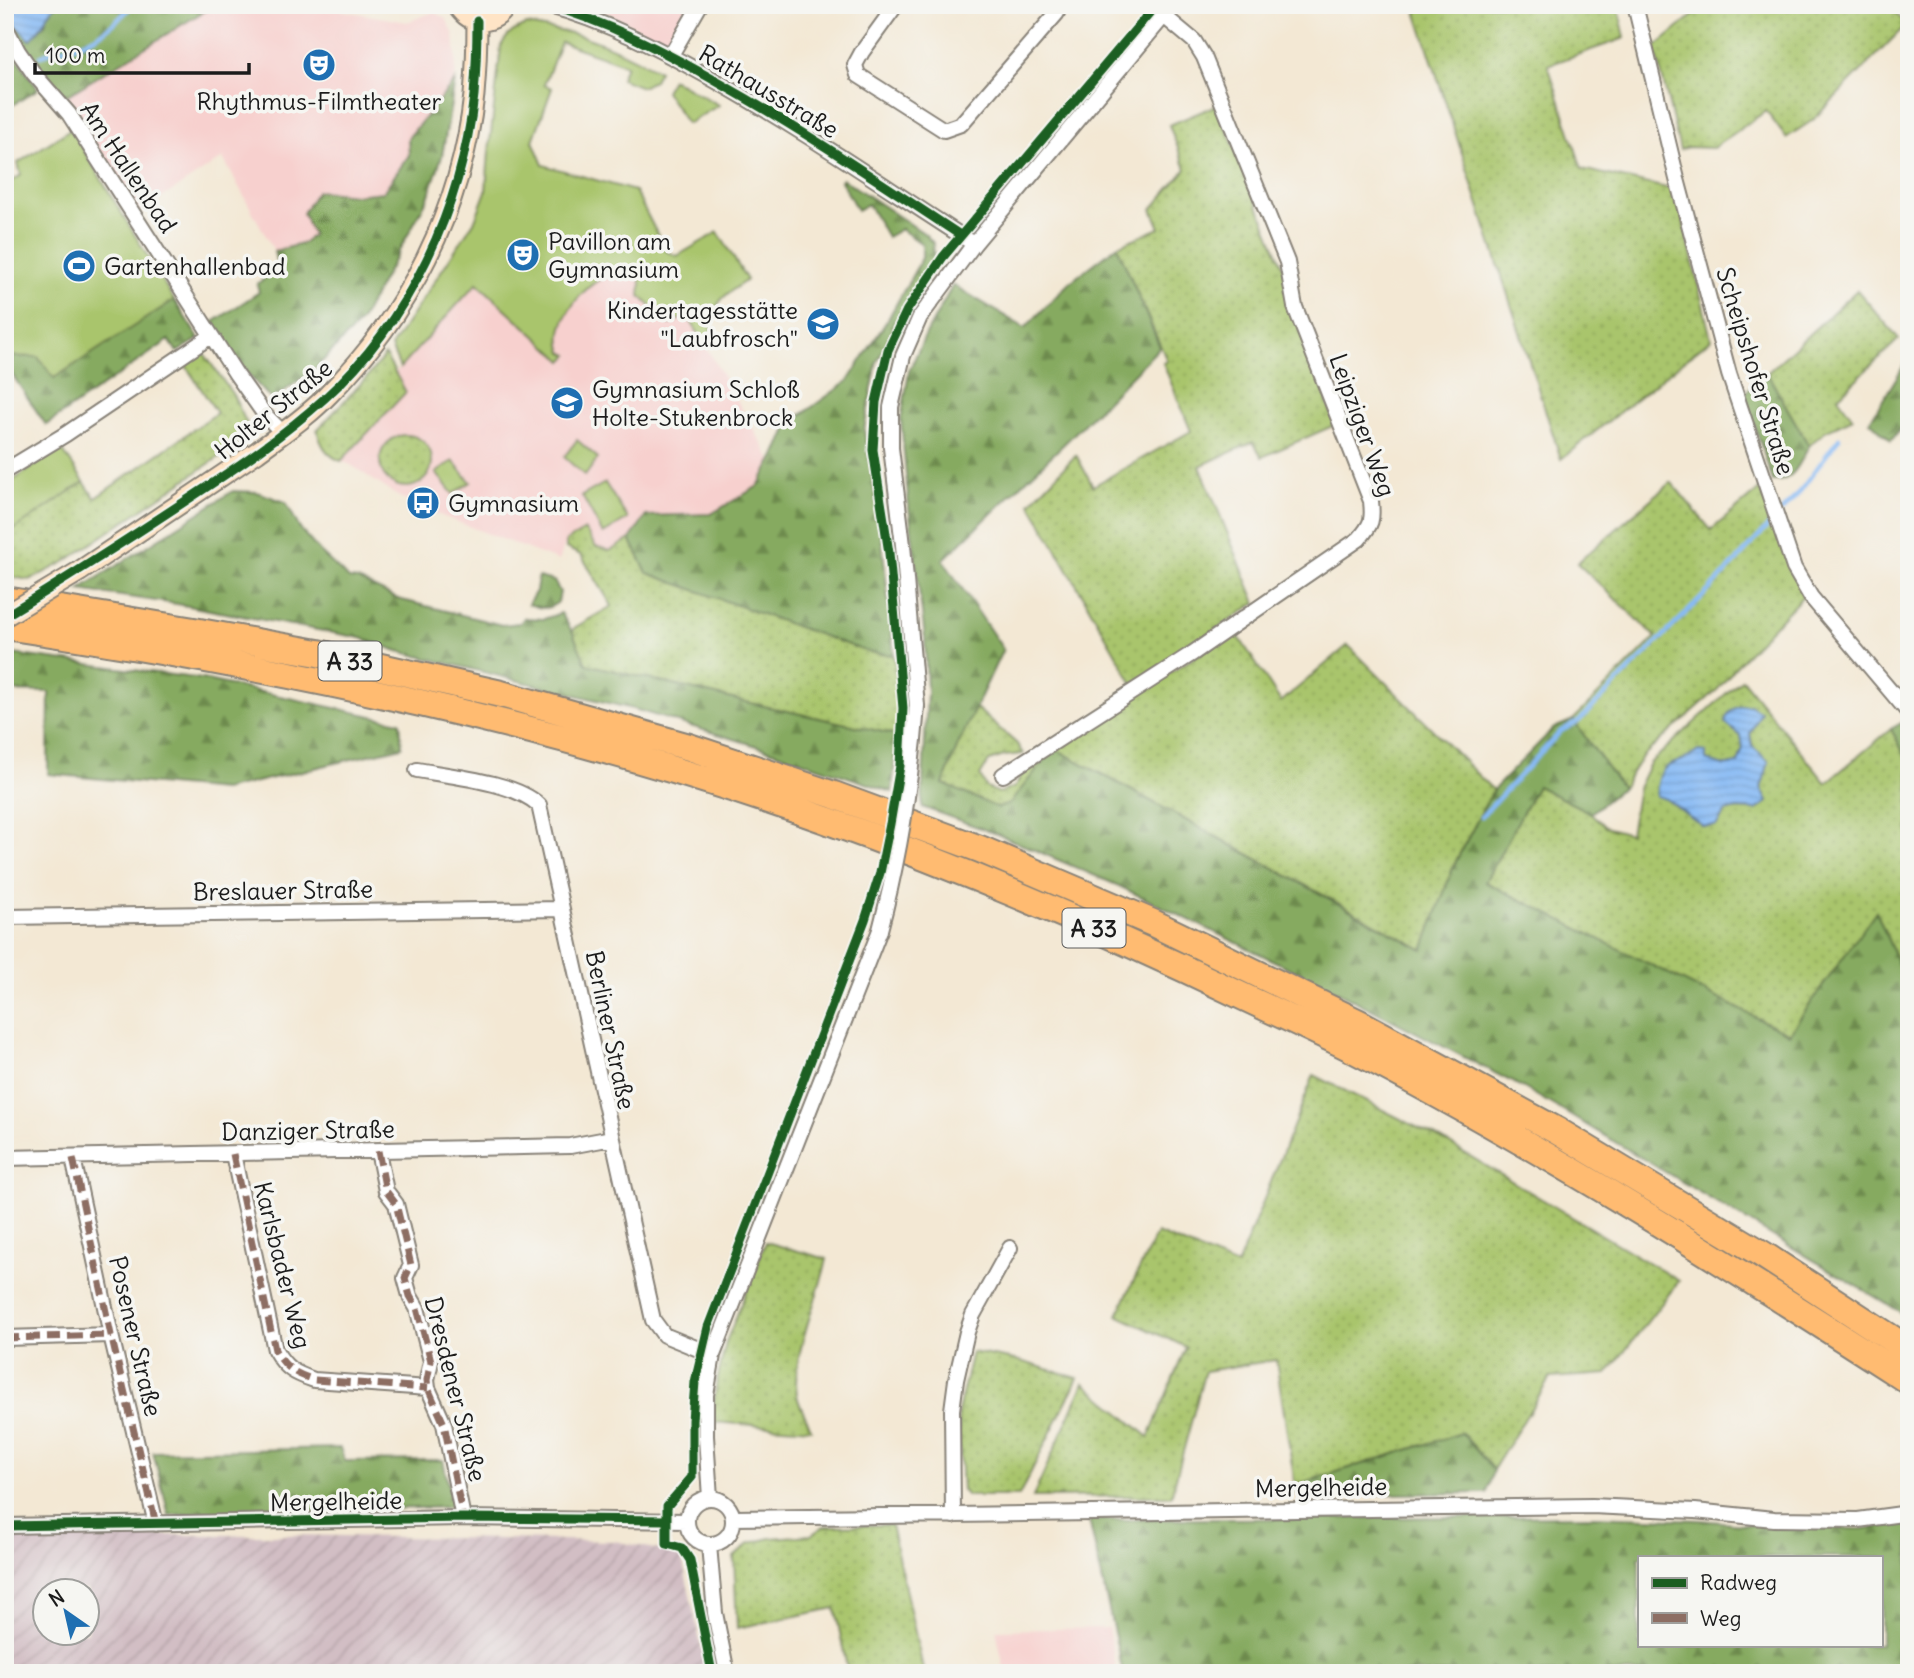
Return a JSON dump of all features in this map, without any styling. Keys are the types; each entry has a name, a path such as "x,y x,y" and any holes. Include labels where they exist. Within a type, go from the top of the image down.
{"highway":[{"name":"A 33","path":"5,600 318,653 500,694 689,747 835,795 980,849 1153,923 1359,1023 1559,1132 1762,1254 1909,1350"},
{"name":"A 33","path":"5,626 315,680 498,722 659,766 822,818 970,875 1146,950 1346,1046 1553,1160 1752,1280 1909,1381"}],"street":[{"path":"457,5 467,17 477,21 495,18 508,5"},
{"name":"Rathausstraße","path":"546,5 614,28 671,55 820,143 974,244"},
{"path":"671,55 700,5"},
{"path":"895,5 855,65 858,75 944,130 961,124 1057,13 1057,5"},
{"name":"Scheipshofer Straße","path":"1635,5 1675,173 1729,374 1794,568 1811,597 1909,713"},
{"path":"710,1497 706,1395 713,1355 880,930 903,831 917,706 903,545 891,448 891,407 903,356 920,317 974,244 1168,11"},
{"name":"Leipziger Weg","path":"1003,775 1193,653 1359,539 1370,527 1371,500 1295,307 1287,261 1204,57 1168,11"},
{"name":"Holter Straße","path":"5,615 80,571 283,433 326,397 367,353 391,322 425,265 451,198 465,150 474,96 477,21"},
{"name":"Am Hallenbad","path":"5,26 34,74 69,114 211,336 265,415 283,433"},
{"path":"5,471 66,434 211,336"},
{"name":"Berliner Straße","path":"417,770 479,780 530,796 539,805 653,1320 664,1335 713,1355"},
{"name":"Breslauer Straße","path":"5,917 561,909"},
{"name":"Danziger Straße","path":"5,1158 570,1146 612,1138"},
{"name":"Dresdener Straße","path":"378,1151 386,1191 396,1204 411,1265 405,1278 417,1308 431,1361 428,1388 444,1424 463,1518"},
{"name":"Karlsbader Weg","path":"233,1154 275,1350 284,1364 297,1374 314,1380 428,1388"},
{"name":"Posener Straße","path":"73,1158 156,1524"},
{"path":"953,1516 952,1410 956,1380 970,1324 1010,1248"},
{"path":"5,1338 111,1335"},
{"path":"710,1497 728,1506 734,1518 732,1531 727,1537 722,1542 709,1545 691,1534 687,1521 691,1507 710,1497"},
{"name":"Mergelheide","path":"734,1518 1592,1506 1695,1511 1774,1519 1858,1520 1909,1513"},
{"name":"Mergelheide","path":"5,1526 463,1518 687,1521"},
{"path":"709,1545 715,1613 727,1673"}],"shaded area":[{"path":"214,5 332,5 345,11 407,22 434,12 446,19 454,34 455,81 408,138 409,155 383,193 355,195 317,191 313,234 302,244 274,251 223,158 140,212 63,98"},
{"path":"592,5 693,5 678,31 669,37 657,38"},
{"name":"Gymnasium Schloß Holte-Stukenbrock","path":"624,269 637,274 641,283 687,315 772,461 758,486 711,514 646,516 630,539 610,551 596,547 585,530 566,541 559,561 421,508 341,461 405,392 395,373 478,283 563,353 559,344 560,329 570,308 586,289 603,276"},
{"path":"291,1535 614,1541 681,1554 707,1673 5,1673 5,1537"},
{"path":"1108,1628 1117,1673 1005,1673 996,1630"}],"green space":[{"path":"5,5 9,5 17,27 30,40 45,24 56,5 214,5 63,98 18,41 11,29"},
{"path":"1414,5 1618,5 1625,38 1548,65 1582,169 1676,190 1711,339 1561,459"},
{"path":"1706,5 1886,5 1907,24 1813,120 1786,138 1766,111 1713,148 1688,147 1680,150 1655,47"},
{"path":"527,25 594,40 659,71 654,80 642,87 621,79 626,65 561,42 544,85 552,88 533,141 543,165 635,191 666,251 677,256 718,232 747,280 719,303 713,316 710,338 703,341 687,315 670,324 640,296 641,283 637,274 623,270 609,274 586,290 567,314 560,340 563,352 569,355 563,361 477,283 400,368 391,347 475,220 486,191 501,46 512,32"},
{"path":"12,51 38,89 5,110 5,53"},
{"path":"672,79 719,105 687,124 665,91"},
{"path":"455,81 442,156 428,198 360,322 317,367 272,400 246,372 212,323 259,292 257,284 278,270 274,251 302,244 313,235 303,213 317,191 355,195 383,192 409,155 408,138"},
{"path":"1217,105 1281,262 1335,425 1262,457 1253,442 1200,466 1256,603 1133,684 1030,503 1076,455 1093,486 1191,431 1163,363 1167,361 1117,246 1160,228 1152,209 1186,169 1169,125"},
{"name":"Gartenhallenbad","path":"71,129 174,300 54,378 38,357 5,356 5,186 21,175 18,163"},
{"path":"843,179 925,234 933,243 934,260 906,303 877,362 864,430 880,522 894,655 868,652 647,573 630,539 646,516 711,514 758,486 790,423 848,381 888,319 922,258 922,244 901,229 887,237 868,204 857,210 841,181"},
{"path":"1117,246 1160,347 943,560 1003,649 958,745 943,784 998,808 1010,803 1054,748 1423,950 1454,865 1493,790 1554,728 1573,720 1622,788 1591,813 1537,786 1485,882 1789,1034 1876,911 1909,990 1909,1317 1524,1088 1336,991 1119,886 997,834 922,807 927,693 925,638 901,420 909,371 953,285 1025,328 1069,283"},
{"path":"1857,290 1899,339 1838,397 1853,418 1825,431 1809,446 1767,373"},
{"path":"174,300 199,339 177,352 169,340 46,425 5,364 5,356 38,357 54,378"},
{"path":"203,352 233,395 248,426 235,446 63,563 30,580 5,576 5,516 15,529 84,482 95,498 217,413 184,363"},
{"path":"385,355 406,392 341,461 325,449 317,430"},
{"path":"1909,357 1909,417 1891,441 1870,421"},
{"path":"1767,373 1809,446 1796,470 1780,481 1773,481 1744,394"},
{"path":"406,435 425,442 432,461 425,480 406,487 387,480 380,461 387,442"},
{"path":"577,440 598,458 585,476 564,457"},
{"path":"61,448 84,482 15,529 5,516 5,486"},
{"path":"453,461 471,482 453,494 436,473"},
{"path":"1671,482 1711,530 1760,489 1803,596 1743,658 1718,689 1642,757 1622,788 1573,720 1656,637 1577,563"},
{"path":"605,483 628,519 603,534 582,496"},
{"path":"233,491 257,492 286,502 300,529 349,579 358,580 398,599 502,625 520,623 524,618 544,619 561,613 586,664 897,735 892,792 757,746 637,710 398,651 361,638 177,604 79,590"},
{"path":"585,530 596,547 610,551 630,539 648,573 868,652 894,655 899,707 897,735 585,664 573,633 574,628 612,606 581,555 566,548 566,541"},
{"path":"538,577 554,581 560,592 558,602 551,607 528,604 536,591"},
{"path":"1235,631 1281,702 1348,645 1493,790 1454,865 1424,950 1054,748 1010,803 997,808 943,784 975,707 1017,744 1023,754 989,761 980,776 987,788 999,793 1015,787 1026,766"},
{"path":"5,653 202,679 400,722 402,747 223,790 48,774 49,692 5,691"},
{"path":"1742,679 1826,783 1891,729 1909,763 1909,990 1876,911 1789,1034 1485,882 1537,786 1591,813 1605,827 1630,834 1638,788 1650,763","holes":["1760,712 1750,734 1761,788 1768,802 1756,810 1737,809 1725,812 1716,826 1703,826 1666,799 1679,761 1695,760 1722,765 1738,763 1743,748 1741,736 1725,723"]},
{"path":"1905,721 1909,725 1909,763 1891,729"},
{"path":"1314,1075 1446,1142 1679,1281 1607,1374 1550,1378 1493,1470 1462,1433 1295,1485 1276,1360 1205,1371 1171,1496 1033,1497 1084,1383 1149,1437 1186,1347 1117,1315 1157,1233 1237,1266"},
{"path":"766,1242 827,1259 797,1368 798,1399 811,1429 712,1422 716,1386 726,1342"},
{"path":"972,1352 1020,1361 1078,1378 1019,1496 967,1496 962,1490 958,1412"},
{"path":"1462,1433 1493,1470 1487,1493 1296,1495 1295,1485"},
{"path":"340,1448 345,1461 443,1460 453,1507 169,1515 153,1452"},
{"path":"1593,1516 1700,1520 1774,1527 1860,1529 1909,1523 1909,1673 1123,1673 1089,1520"},
{"path":"891,1525 924,1673 848,1673 835,1608 737,1628 734,1557 750,1543 771,1538 811,1535 824,1526"}],"water":[{"path":"9,5 56,5 30,40 17,27"},
{"path":"1750,705 1761,712 1750,734 1752,746 1769,762 1761,788 1768,802 1756,810 1737,809 1725,812 1716,826 1703,826 1666,799 1656,796 1664,769 1698,751 1706,752 1706,760 1723,766 1738,763 1743,748 1741,736 1725,723 1733,709"}],"waterway":[{"path":"41,56 98,35 132,5"},
{"path":"1781,512 1798,494 1839,438"},
{"path":"1481,817 1561,731 1579,721 1719,580 1772,522"}],"marked path":[{"path":"378,1151 386,1191 396,1204 411,1265 405,1278 417,1308 431,1361 428,1388 444,1424 463,1518"},
{"path":"233,1154 275,1350 283,1362 296,1372 314,1380 428,1388"},
{"path":"73,1158 156,1524"},
{"path":"5,1338 111,1335"}],"cycle path":[{"path":"546,5 614,29 700,72 812,138 960,235"},
{"path":"712,1673 690,1560 682,1548 667,1544 667,1506 692,1477 695,1382 708,1327 865,920 880,873 900,766 903,708 889,553 873,450 876,402 888,350 907,310 943,257 1156,5"},
{"path":"5,616 162,517 274,440 325,398 355,368 382,334 406,298 426,260 444,220 457,179 468,137 474,95 477,21"},
{"path":"5,1526 463,1518 667,1520"}],"place":[{"name":"Rhythmus-Filmtheater","path":"319,65"},
{"name":"Pavillon am Gymnasium","path":"523,255"},
{"name":"Gartenhallenbad","path":"79,266"},
{"name":"Kindertagesstätte \"Laubfrosch\"","path":"823,324"},
{"name":"Gymnasium Schloß Holte-Stukenbrock","path":"567,403"},
{"name":"Gymnasium","path":"423,503"}]}
